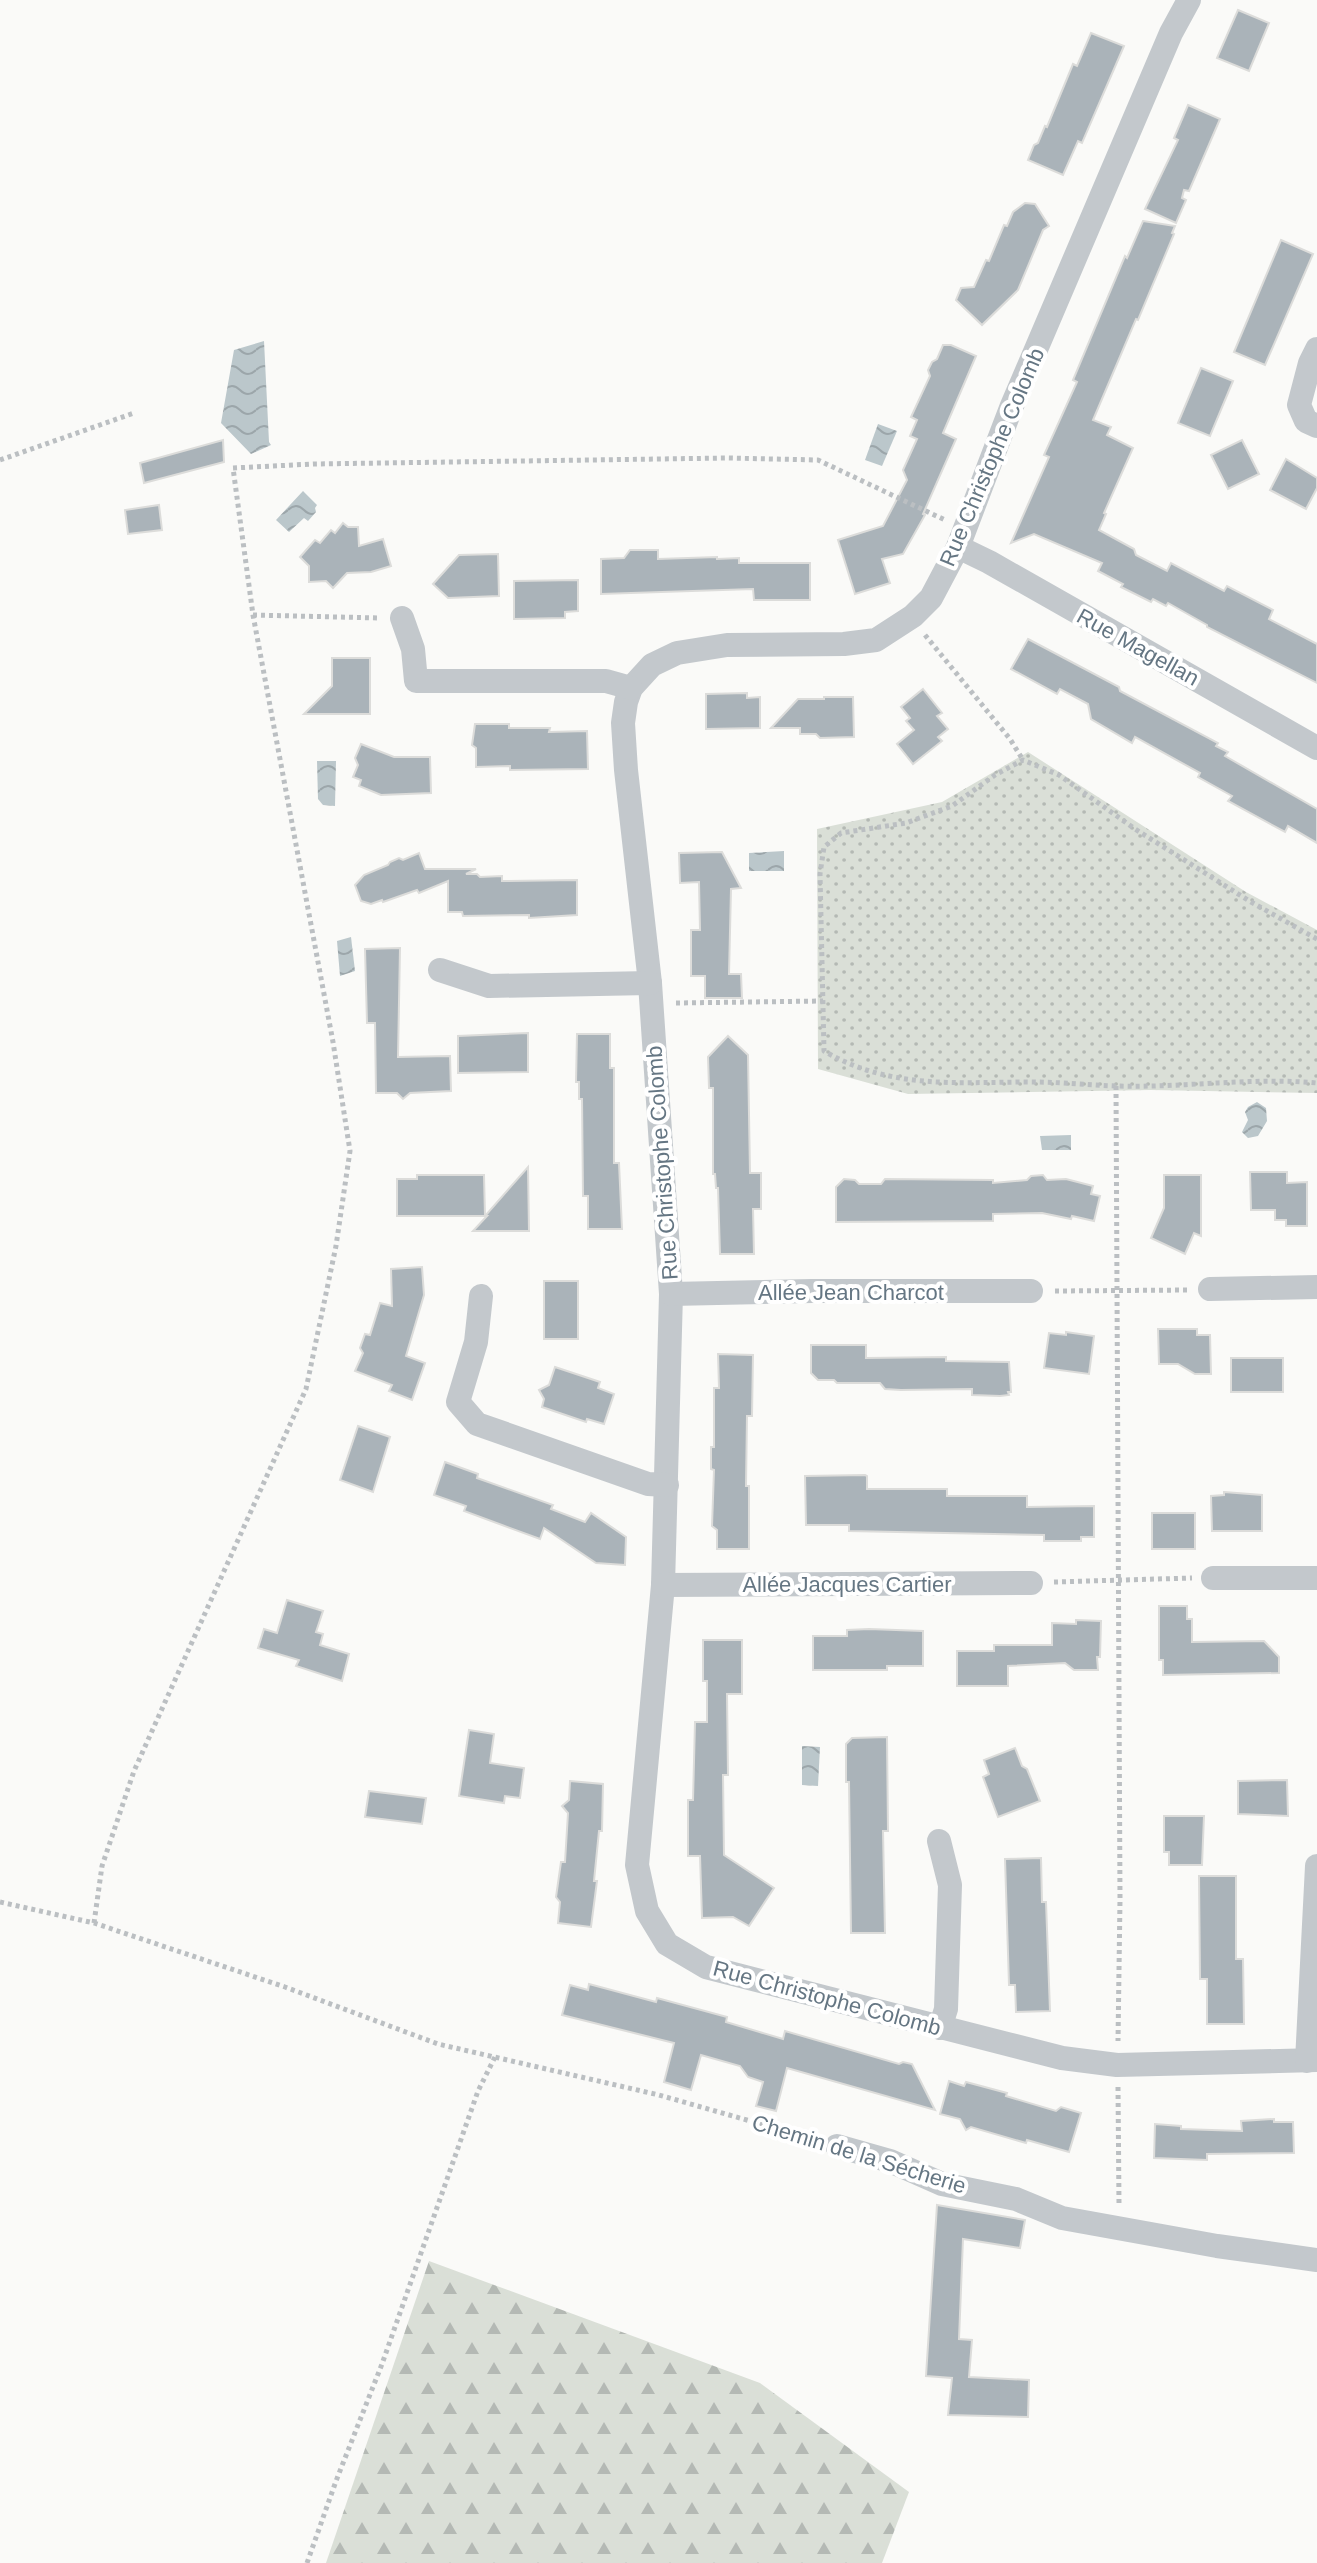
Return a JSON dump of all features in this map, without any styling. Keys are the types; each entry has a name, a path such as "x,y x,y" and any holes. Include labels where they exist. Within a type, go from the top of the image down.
{"street":[{"name":"Rue Christophe Colomb","path":"1189,0 1171,33 1011,408 962,538 931,598 913,616 876,640 844,644 727,645 677,653 652,665 631,688 626,702 623,723 625,755 651,994 671,1294 663,1585 637,1865 647,1911 667,1944 706,1967 1062,2058 1117,2065 1312,2060"},
{"path":"1317,349 1299,405 1306,421 1317,426"},
{"name":"Rue Magellan","path":"962,538 1003,570 1317,748"},
{"path":"402,618 413,649 416,681 606,681 631,688"},
{"path":"440,970 489,986 651,994"},
{"path":"1210,1289 1317,1287"},
{"name":"Allée Jean Charcot","path":"671,1294 1031,1291"},
{"path":"481,1296 476,1342 458,1402 477,1424 648,1484 667,1485"},
{"path":"1213,1578 1317,1578"},
{"name":"Allée Jacques Cartier","path":"663,1585 1031,1583"},
{"path":"939,1841 950,1885 946,2009 940,2028"},
{"path":"1312,2060 1317,1866"},
{"name":"Chemin de la Sécherie","path":"837,2146 890,2161 942,2184 1016,2199 1062,2218 1217,2246 1317,2260"}],"path":[{"path":"0,460 134,413"},
{"path":"94,1923 102,1866 134,1771 306,1389 336,1246 350,1151 333,1042 253,615 233,468 664,459 818,460 962,538"},
{"path":"253,615 402,618"},
{"path":"931,623 923,633 1010,739 1023,760 1059,775 1135,829 1251,902 1317,939"},
{"path":"1023,760 995,775 952,806 906,823 841,833 824,847 820,874 824,1051 840,1061 918,1082 1061,1082 1116,1086 1317,1083"},
{"path":"651,994 674,1003 823,1001"},
{"path":"1116,1086 1119,2227"},
{"path":"1031,1291 1210,1289"},
{"path":"1031,1583 1213,1578"},
{"name":"Chemin de la Sécherie","path":"0,1902 94,1923 285,1987 438,2044 659,2095 837,2146"},
{"path":"307,2563 382,2364 478,2091 495,2057"}],"green space":[{"path":"1028,752 1246,892 1317,930 1317,1093 1151,1090 908,1094 818,1069 817,829 942,802"},
{"path":"429,2261 760,2383 909,2492 882,2563 326,2563"}],"water":[{"path":"264,341 271,445 251,454 221,423 234,350"},
{"path":"878,424 897,431 882,466 865,460"},
{"path":"303,491 317,505 316,512 308,521 304,518 289,532 276,520"},
{"path":"317,761 336,761 335,806 323,805 318,799"},
{"path":"784,851 784,871 749,871 749,853"},
{"path":"351,937 355,971 340,976 337,941"},
{"path":"1257,1102 1266,1108 1267,1121 1258,1136 1248,1138 1242,1132 1248,1120 1245,1112"},
{"path":"1071,1135 1071,1150 1042,1150 1040,1136"},
{"path":"802,1746 820,1747 818,1786 802,1785"}],"building":[{"path":"1238,10 1269,23 1249,71 1217,58"},
{"path":"1091,33 1124,46 1082,143 1078,141 1063,175 1028,160"},
{"path":"1188,105 1220,119 1189,191 1184,190 1182,198 1186,200 1176,223 1145,209 1178,140 1174,138"},
{"path":"1025,203 1035,204 1049,226 1043,230 1018,290 982,325 956,300 961,288 974,287 1004,225 1007,226 1013,212"},
{"path":"1143,221 1175,226 1174,234 1093,420 1111,427 1107,435 1133,448 1099,530 1167,571 1171,563 1224,591 1227,586 1273,610 1269,619 1317,644 1317,683 1207,627 1168,603 1166,606 1153,599 1151,602 1121,587 1123,584 1098,571 1102,563 1034,534 1011,543 1049,457 1044,455 1077,382 1073,380"},
{"path":"1281,240 1313,254 1265,365 1234,352"},
{"path":"943,345 951,345 976,356 943,433 956,439 925,515 903,554 882,559 890,583 855,594 838,540 883,526 907,480 903,470 917,439 910,436 917,420 911,417 930,376 928,370"},
{"path":"1201,368 1233,381 1210,436 1178,423"},
{"path":"223,440 224,462 144,483 140,463"},
{"path":"1242,440 1259,474 1228,489 1211,455"},
{"path":"1286,459 1317,478 1317,488 1306,509 1270,490"},
{"path":"159,505 162,530 128,534 125,510"},
{"path":"343,523 348,527 358,527 359,546 383,539 391,566 371,572 347,573 333,588 326,581 309,582 309,566 300,557 315,540 320,543 331,530 335,533"},
{"path":"630,550 658,550 658,559 717,557 739,558 739,563 810,563 810,600 754,600 753,589 601,594 601,559 624,558"},
{"path":"498,554 499,596 448,598 433,584 459,555"},
{"path":"578,580 578,611 565,612 565,618 514,619 514,581"},
{"path":"1028,639 1218,743 1216,746 1228,752 1225,756 1317,809 1317,843 1288,826 1285,832 1228,801 1232,796 1198,777 1200,773 1135,737 1132,743 1091,719 1088,704 1060,689 1057,694 1011,669"},
{"path":"332,658 370,658 370,714 304,714 332,686"},
{"path":"923,689 942,713 937,716 948,729 938,737 942,741 913,764 897,744 914,730 906,721 910,718 901,707"},
{"path":"747,693 747,698 760,697 760,728 706,729 706,694"},
{"path":"853,697 854,737 820,738 816,734 800,734 800,728 771,728 798,699"},
{"path":"475,724 550,728 549,732 587,731 588,769 476,767 476,748 472,745"},
{"path":"361,744 394,757 430,757 431,793 381,795 359,786 361,780 353,777 358,765 355,758"},
{"path":"722,852 741,888 731,889 729,974 741,974 742,998 705,998 705,976 691,976 691,930 700,930 699,882 680,883 679,853"},
{"path":"419,853 425,869 476,869 466,874 502,876 502,881 577,880 577,915 529,918 529,915 463,916 462,912 448,912 448,881 419,893 417,890 383,902 371,904 361,901 355,885 364,875 399,858 403,860"},
{"path":"400,948 398,1057 450,1056 451,1091 410,1093 403,1099 397,1093 376,1093 375,1023 367,1023 365,949"},
{"path":"528,1033 528,1072 458,1073 458,1036"},
{"path":"577,1034 610,1034 610,1068 614,1068 614,1163 619,1163 622,1229 588,1229 588,1196 583,1196 582,1099 579,1099 579,1082 576,1082"},
{"path":"728,1036 748,1055 750,1173 761,1173 761,1209 753,1209 754,1254 720,1254 718,1188 713,1174 713,1088 709,1088 708,1057"},
{"path":"528,1167 529,1231 473,1231 487,1216"},
{"path":"1250,1172 1287,1172 1287,1183 1307,1182 1307,1226 1286,1226 1286,1220 1275,1220 1275,1210 1251,1210"},
{"path":"417,1175 484,1175 485,1216 397,1216 397,1179 417,1179"},
{"path":"1043,1175 1047,1180 1066,1179 1093,1186 1091,1194 1100,1196 1094,1221 1042,1213 993,1214 993,1221 836,1222 836,1187 844,1179 855,1180 859,1184 881,1184 885,1179 993,1180 993,1183 1027,1180 1031,1176"},
{"path":"1164,1175 1201,1175 1201,1236 1194,1233 1185,1254 1151,1238 1164,1208"},
{"path":"422,1267 424,1295 406,1356 425,1363 412,1400 389,1391 392,1385 355,1371 363,1353 360,1348 365,1334 370,1335 380,1303 392,1306 391,1269"},
{"path":"544,1281 578,1281 578,1339 544,1339"},
{"path":"1158,1329 1197,1329 1197,1335 1210,1335 1211,1374 1195,1374 1178,1364 1159,1364"},
{"path":"1066,1332 1094,1336 1089,1374 1044,1368 1049,1333 1066,1335"},
{"path":"811,1345 866,1345 866,1358 946,1357 946,1361 1009,1362 1011,1392 1000,1396 972,1395 972,1389 901,1390 885,1389 880,1383 818,1380 811,1373"},
{"path":"718,1354 753,1355 752,1416 747,1416 749,1549 717,1549 717,1530 712,1526 714,1470 711,1469 711,1447 714,1447 714,1388 719,1388"},
{"path":"1231,1358 1283,1358 1283,1392 1231,1392"},
{"path":"555,1367 600,1382 598,1388 614,1394 604,1424 587,1419 586,1422 542,1407 544,1399 539,1390 549,1385"},
{"path":"358,1426 390,1437 373,1492 340,1480"},
{"path":"445,1462 478,1474 477,1478 553,1505 551,1509 585,1522 591,1513 626,1537 625,1565 596,1563 544,1528 540,1539 464,1511 466,1506 434,1495"},
{"path":"865,1475 867,1489 947,1489 947,1496 1027,1496 1027,1507 1094,1506 1094,1537 1081,1537 1081,1541 1044,1541 1044,1535 849,1531 849,1525 806,1525 805,1476"},
{"path":"1224,1492 1262,1495 1262,1531 1212,1531 1211,1496 1224,1495"},
{"path":"1152,1513 1195,1513 1195,1549 1152,1549"},
{"path":"287,1600 323,1611 316,1632 323,1634 320,1645 349,1654 342,1681 296,1666 299,1660 258,1648 264,1629 277,1633"},
{"path":"1159,1606 1187,1606 1187,1619 1192,1619 1192,1642 1264,1641 1279,1657 1279,1673 1163,1675 1163,1660 1159,1660"},
{"path":"1076,1620 1101,1621 1098,1670 1074,1670 1065,1663 1008,1666 1008,1686 957,1686 957,1651 994,1651 994,1645 1052,1645 1052,1623 1076,1624"},
{"path":"847,1630 923,1631 923,1666 887,1666 887,1670 813,1670 813,1636 847,1636"},
{"path":"703,1640 742,1640 742,1694 727,1694 728,1775 723,1775 724,1855 774,1888 749,1926 733,1917 702,1918 700,1856 688,1856 688,1800 693,1800 695,1722 707,1722"},
{"path":"469,1730 494,1734 490,1763 524,1768 520,1798 505,1796 504,1803 459,1796"},
{"path":"887,1737 888,1831 883,1831 885,1933 851,1933 846,1744 852,1738"},
{"path":"1015,1748 1040,1801 998,1817 983,1777 989,1774 984,1760"},
{"path":"1287,1780 1288,1816 1238,1814 1238,1781"},
{"path":"570,1781 603,1784 602,1831 599,1831 591,1927 558,1923 560,1902 556,1897 561,1862 565,1862 568,1813 562,1806 569,1800"},
{"path":"369,1791 426,1798 422,1824 365,1817"},
{"path":"1164,1816 1204,1816 1202,1865 1169,1865 1169,1852 1164,1852"},
{"path":"1041,1858 1042,1902 1046,1902 1050,2011 1016,2012 1015,1985 1009,1985 1005,1859"},
{"path":"1199,1876 1236,1876 1236,1959 1243,1959 1244,2024 1207,2024 1207,1979 1200,1979"},
{"path":"589,1984 727,2017 726,2022 783,2039 785,2031 899,2064 912,2064 935,2110 787,2068 776,2111 756,2106 763,2082 748,2077 740,2066 701,2055 691,2090 664,2082 674,2043 562,2015 570,1985 588,1990"},
{"path":"949,2081 964,2086 966,2082 1007,2093 1006,2096 1056,2111 1061,2107 1081,2113 1069,2152 971,2127 966,2130 960,2119 940,2114"},
{"path":"1274,2119 1274,2122 1293,2122 1294,2153 1207,2154 1207,2160 1154,2158 1155,2124 1181,2126 1181,2129 1242,2131 1241,2121"},
{"path":"937,2205 1025,2220 1020,2248 963,2239 959,2339 972,2340 969,2377 1029,2380 1028,2417 948,2415 952,2378 926,2376"}]}
